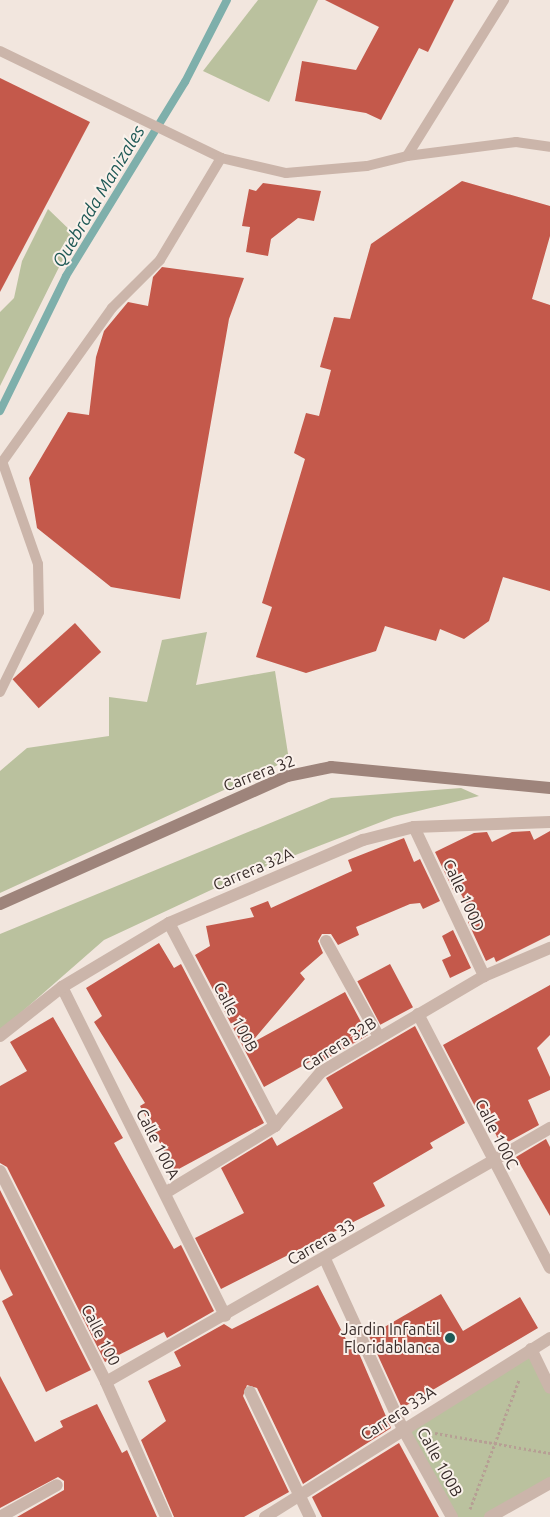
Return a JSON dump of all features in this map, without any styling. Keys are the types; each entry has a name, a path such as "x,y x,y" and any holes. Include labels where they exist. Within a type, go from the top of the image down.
{"main road":[{"name":"Carrera 32","path":"0,904 288,776 331,767 550,788"}],"street":[{"name":"Carrera 32A","path":"0,1036 62,987 169,923 363,840 414,827 550,822"},
{"name":"Calle 100D","path":"414,827 484,976"},
{"name":"Calle 100B","path":"169,923 275,1126"},
{"path":"326,941 379,1037"},
{"name":"Carrera 32B","path":"165,1193 275,1126 321,1072 484,976 550,948"},
{"name":"Calle 100A","path":"62,987 225,1316"},
{"name":"Calle 100C","path":"418,1014 492,1162 550,1268"},
{"name":"Carrera 33","path":"106,1382 325,1259 550,1128"},
{"name":"Calle 100","path":"0,1171 106,1382 166,1517"},
{"name":"Calle 100B","path":"325,1259 403,1429 452,1517"},
{"name":"Carrera 33A","path":"265,1517 300,1497 403,1429 550,1338"},
{"path":"530,1349 550,1388"},
{"path":"250,1392 310,1517"},
{"path":"490,1517 550,1483"},
{"path":"0,1517 57,1485"}],"lane":[{"path":"407,156 482,43 504,0"},
{"path":"0,51 131,112 185,142 221,158 286,173 366,166 407,156 516,142 550,146"},
{"path":"0,692 39,612 38,564 2,465 112,308 160,260 221,158"}],"path":[{"path":"467,1517 530,1349"},
{"path":"403,1429 496,1441 550,1453"}],"green space":[{"path":"258,0 318,0 269,102 203,71"},
{"path":"48,209 75,235 0,386 0,312 14,298 22,261"},
{"path":"207,632 196,685 275,671 289,760 0,893 0,771 27,748 109,736 109,697 147,702 162,640"},
{"path":"461,788 479,796 394,817 241,876 104,940 0,1031 0,934 331,798"},
{"path":"531,1349 550,1388 550,1483 490,1517 452,1517 403,1429"}],"building":[{"path":"325,0 454,0 428,52 419,48 381,120 366,113 295,101 302,61 356,70 379,27"},
{"path":"0,78 90,122 0,292"},
{"path":"462,181 550,206 550,236 532,299 550,305 550,591 503,577 489,621 464,639 440,629 436,641 385,626 376,651 306,673 256,657 272,607 262,603 305,459 294,453 306,413 319,416 331,370 320,367 334,317 350,319 371,244"},
{"path":"263,183 321,191 314,221 298,218 271,239 268,256 246,252 250,227 242,226 249,189 256,191"},
{"path":"162,267 244,278 229,319 180,599 111,587 37,528 29,478 68,412 89,415 96,357 104,331 128,302 148,306 153,277"},
{"path":"75,623 101,652 39,708 13,679"},
{"path":"530,831 534,840 550,831 550,935 496,962 494,957 486,961 468,922 474,919 460,892 455,894 435,852 474,833 487,832 492,842 512,832"},
{"path":"404,838 414,862 420,859 440,901 423,909 420,903 410,904 356,927 359,935 338,945 331,934 322,934 318,941 323,953 300,973 305,979 250,1044 345,992 368,1035 318,1064 315,1059 264,1087 195,955 210,946 206,926 254,917 250,908 268,901 271,908 352,871 348,860"},
{"path":"453,930 471,968 450,978 442,960 451,956 442,936"},
{"path":"159,943 174,968 181,964 264,1123 175,1171 140,1106 145,1103 94,1022 102,1016 86,988"},
{"path":"390,964 413,1007 380,1025 357,981"},
{"path":"550,985 550,1035 537,1048 550,1077 550,1090 528,1100 539,1125 508,1142 505,1136 498,1139 485,1111 479,1114 443,1045"},
{"path":"53,1017 123,1138 114,1143 174,1249 181,1245 214,1311 167,1338 164,1332 105,1362 7,1167 0,1163 0,1086 27,1071 10,1042"},
{"path":"415,1026 465,1123 430,1143 433,1148 373,1183 385,1206 221,1289 195,1238 244,1213 221,1168 272,1137 277,1146 343,1108 326,1078"},
{"path":"546,1139 550,1147 550,1216 516,1157"},
{"path":"0,1190 91,1370 46,1392 2,1301 13,1295 0,1269"},
{"path":"318,1285 350,1347 355,1344 391,1428 303,1484 257,1388 247,1385 243,1396 289,1492 244,1517 174,1517 141,1440 166,1421 148,1381 181,1366 174,1352 224,1324 232,1329"},
{"name":"Jardin Infantil Floridablanca","path":"441,1294 463,1331 520,1297 538,1328 402,1408 369,1336"},
{"path":"0,1376 35,1442 63,1427 60,1421 97,1404 122,1453 127,1450 157,1517 17,1517 64,1490 64,1481 58,1477 0,1508"},
{"path":"399,1443 439,1517 322,1517 312,1497"}],"waterway":[{"name":"Quebrada Manizales","path":"0,411 66,276 185,82 227,0"}],"place":[{"name":"Jardin Infantil Floridablanca","path":"450,1338"}]}
